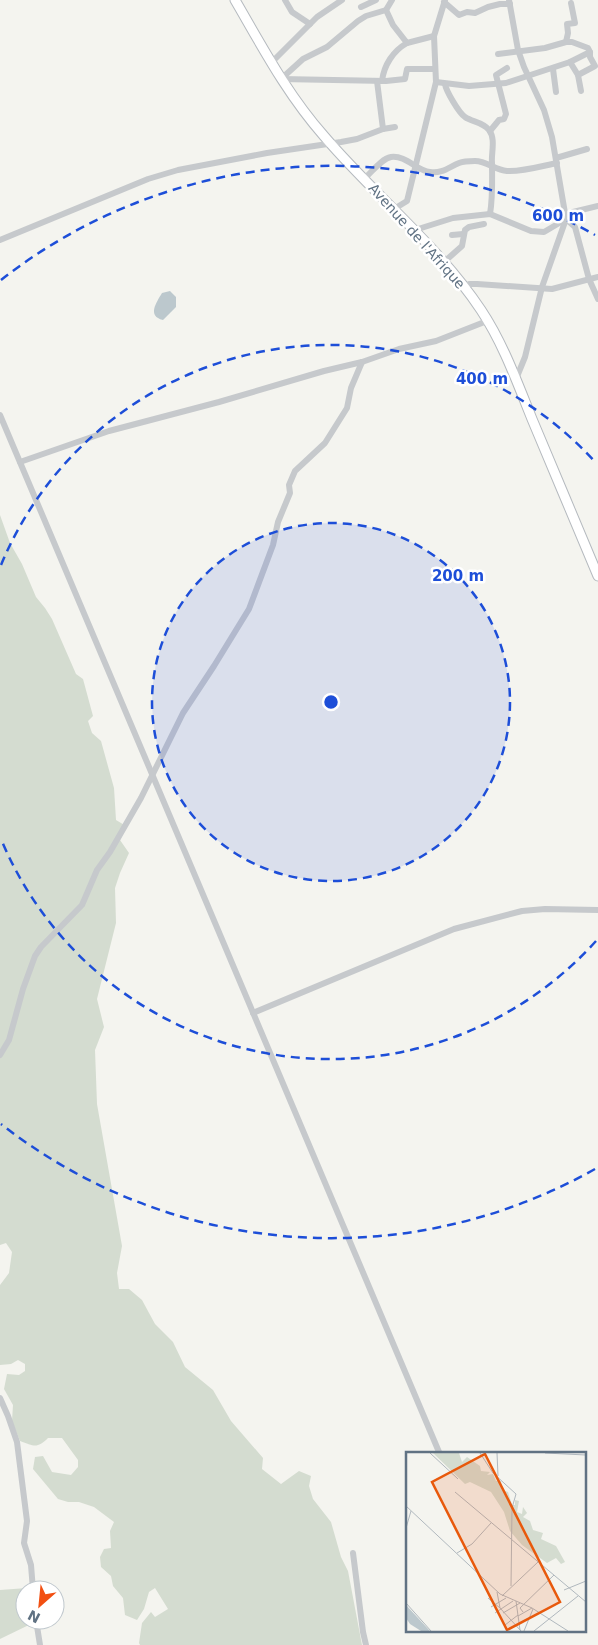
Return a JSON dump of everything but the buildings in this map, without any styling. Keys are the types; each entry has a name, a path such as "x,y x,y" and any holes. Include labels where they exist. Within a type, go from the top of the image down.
{"main road":[{"name":"Avenue de l'Afrique","path":"235,0 281,80 297,103 330,143 444,262 487,321 516,379 598,576"}],"street":[{"path":"285,0 292,12 310,24"},
{"path":"272,63 317,17 342,0"},
{"path":"362,7 376,0"},
{"path":"281,80 303,60 327,47 358,21 366,16 386,10 392,0"},
{"path":"394,209 406,201 436,82 434,36 445,1 459,14 467,12 475,14 488,7 509,2 518,50 544,110 552,137 566,219 542,288 525,357 516,379"},
{"path":"566,42 567,24 575,23 571,3"},
{"path":"386,10 393,25 407,43"},
{"path":"383,129 380,81 383,72 397,50 407,43 434,36"},
{"path":"498,54 545,48 566,42 580,44 588,48 590,57 597,66 578,75"},
{"path":"436,82 468,86 498,85 553,69 590,52"},
{"path":"570,62 578,75 581,91"},
{"path":"490,131 506,114 496,75 506,68"},
{"path":"281,80 380,81 405,79 406,69 435,69"},
{"path":"553,69 556,92"},
{"path":"445,84 448,93 464,116 481,124 490,131 493,141 493,190 490,214"},
{"path":"0,240 148,179 178,170 357,138 395,127"},
{"path":"364,179 388,158 398,157 423,170 434,173 459,163 480,161 492,167 509,171 557,161 587,149"},
{"path":"415,230 453,218 490,214 537,232 549,229 566,219 573,212 598,206"},
{"path":"566,219 575,227 589,279 598,299"},
{"path":"444,262 462,246 463,234 469,227 484,224"},
{"path":"452,235 463,234"},
{"path":"464,288 469,284 477,284 558,288 598,277"},
{"path":"20,462 109,431 219,402 324,370 362,362 399,349 436,341 487,321"},
{"path":"0,1055 9,1040 23,989 35,956 82,905 97,870 110,852 141,798 183,713 249,608 274,545 278,522 290,494 289,485 295,471 325,443 347,408 351,388 362,362"},
{"path":"0,415 438,1452"},
{"path":"253,1013 454,929 522,911 598,910"},
{"path":"0,1398 17,1442 27,1521 24,1543 31,1564 32,1580"},
{"path":"353,1552 366,1645"},
{"path":"38,1630 40,1645"}],"shaded area":[{"path":"170,291 176,297 176,307 163,320 155,316 154,309 162,293"},
{"path":"0,515 10,543 22,564 36,597 52,619 76,674 83,679 93,716 88,721 92,733 101,741 114,788 116,820 126,826 120,840 129,853 115,888 116,923 97,999 104,1027 95,1050 97,1104 122,1246 117,1273 119,1289 129,1289 142,1300 155,1324 173,1342 185,1367 213,1390 231,1421 263,1458 262,1469 281,1484 299,1471 311,1476 309,1486 313,1499 331,1522 341,1557 348,1571 362,1645 140,1645 142,1623 151,1612 155,1617 168,1609 155,1588 149,1592 144,1609 137,1620 125,1615 123,1598 113,1586 111,1576 101,1567 100,1557 104,1549 111,1548 110,1531 114,1522 94,1507 79,1502 68,1502 58,1499 33,1469 35,1457 43,1456 52,1472 71,1475 78,1467 78,1460 62,1438 48,1438 38,1445 20,1441 12,1421 13,1405 4,1389 7,1374 19,1375 25,1371 25,1364 18,1360 11,1364 0,1365 0,1285 9,1273 12,1252 6,1243 0,1245"},
{"path":"15,1589 15,1630 19,1630 0,1639 0,1590"}]}
